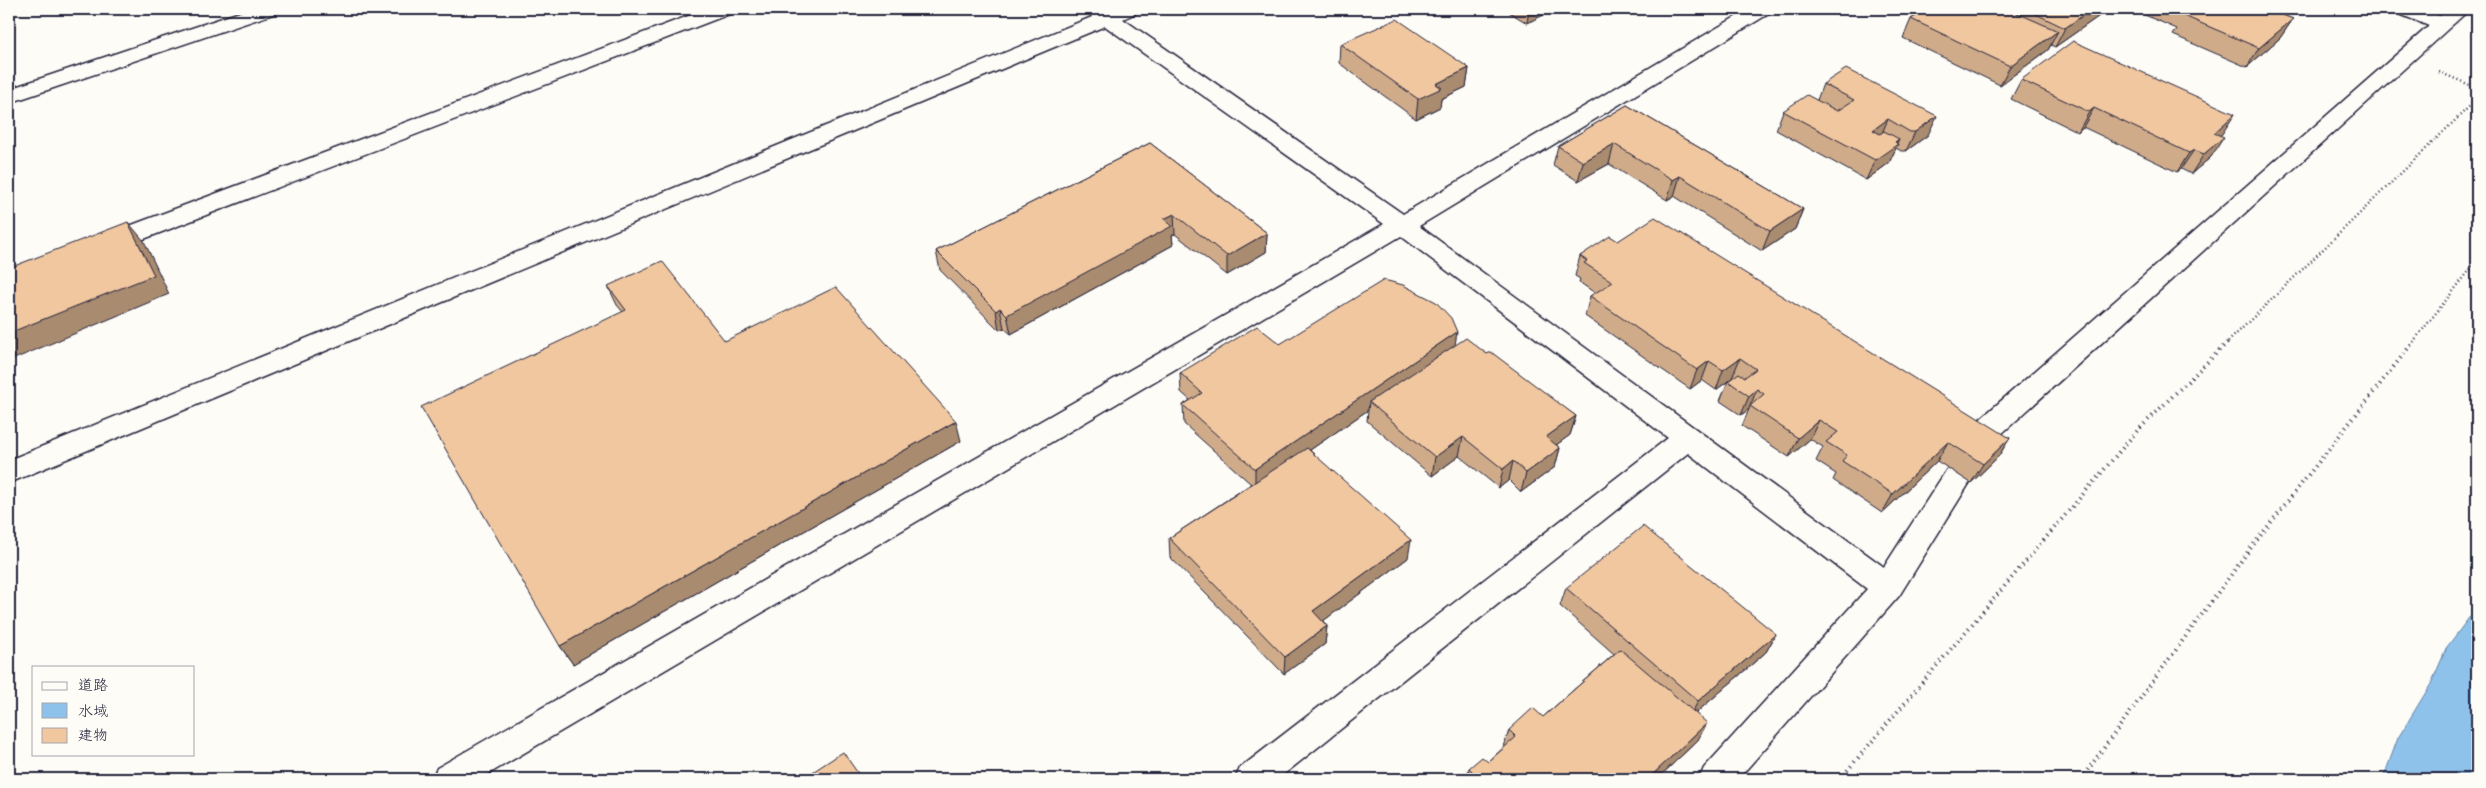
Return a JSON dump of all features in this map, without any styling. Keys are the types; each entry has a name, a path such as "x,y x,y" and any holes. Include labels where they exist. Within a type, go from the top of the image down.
{"street":[{"path":"83,253 725,9"},
{"path":"449,779 1402,225 1763,9"},
{"path":"2404,9 2451,16"},
{"path":"9,96 258,10"},
{"path":"9,472 1111,12 1402,225 1888,587"},
{"path":"1716,779 1888,587 1988,430 2451,16"},
{"path":"1252,779 1688,438"}],"path":[{"path":"2437,72 2477,88"},
{"path":"1840,779 2137,431 2477,99"},
{"path":"2081,779 2250,548 2477,261"}],"water":[{"path":"2477,607 2477,779 2383,779 2398,738 2431,684 2447,647"}],"building":[{"path":"1927,9 2008,9 2058,31 2010,66 1911,19"},
{"path":"2035,9 2092,9 2065,28 2036,14 2040,11"},
{"path":"2186,9 2267,9 2293,19 2259,48 2184,16 2191,11"},
{"path":"1397,19 1469,68 1436,84 1442,88 1418,99 1340,44"},
{"path":"2073,41 2235,114 2214,133 2224,137 2204,154 2194,150 2189,153 2094,108 2089,112 2021,80"},
{"path":"1846,69 1937,116 1915,132 1910,132 1888,119 1873,130 1880,134 1884,131 1899,139 1895,142 1898,144 1875,160 1783,111 1807,95 1837,111 1854,100 1823,84"},
{"path":"1627,105 1803,209 1770,231 1680,176 1673,180 1614,144 1583,162 1558,146"},
{"path":"1150,143 1267,233 1227,256 1174,214 1164,219 1172,226 1007,315 1000,308 996,311 936,251"},
{"path":"1655,217 2010,438 1983,464 1948,442 1893,494 1842,461 1847,455 1826,442 1838,432 1819,420 1798,438 1750,406 1764,394 1757,389 1749,396 1728,381 1739,373 1745,377 1756,369 1740,358 1723,370 1709,361 1697,370 1590,296 1613,282 1584,263 1587,261 1580,256 1610,236 1618,241"},
{"path":"128,222 154,275 9,333 9,268"},
{"path":"662,261 725,341 836,287 956,421 560,646 421,407 626,310 608,286"},
{"path":"1384,280 1403,285 1436,302 1451,318 1457,332 1255,469 1183,405 1202,393 1180,373 1257,326 1280,344"},
{"path":"1466,338 1487,354 1491,352 1576,416 1546,437 1560,448 1526,473 1513,461 1503,469 1463,437 1435,457 1369,402"},
{"path":"1307,448 1411,540 1313,611 1327,626 1285,657 1169,538"},
{"path":"1643,526 1776,634 1698,701 1566,588"},
{"path":"1620,649 1707,723 1648,779 1480,779 1469,768 1482,757 1488,762 1516,737 1509,730 1533,708 1543,717"},
{"path":"843,752 862,779 802,779"}]}
